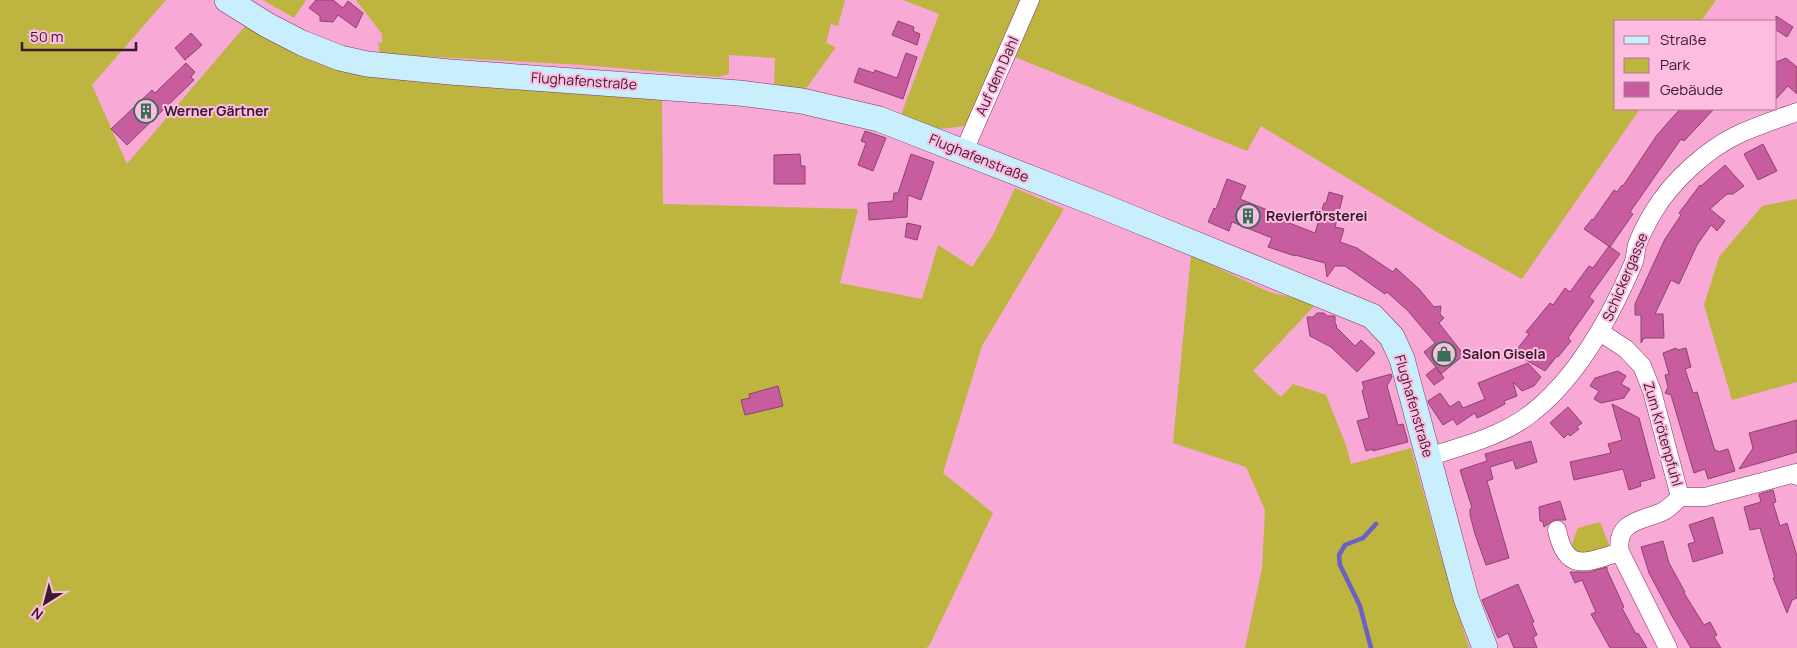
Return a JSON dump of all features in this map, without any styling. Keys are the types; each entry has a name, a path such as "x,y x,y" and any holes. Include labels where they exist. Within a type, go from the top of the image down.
{"main road":[{"name":"Flughafenstraße","path":"227,0 284,35 333,56 354,61 416,69 739,93 802,101 879,119 964,151 1372,316 1392,337 1399,351 1466,598 1485,648"}],"street":[{"name":"Auf dem Dahl","path":"964,151 1030,0"},
{"name":"Schickergasse","path":"1428,456 1508,428 1530,414 1565,379 1600,332 1620,295 1635,258 1637,246 1654,211 1679,179 1701,159 1735,136 1756,126 1797,112"},
{"name":"Zum Krötenpfuhl","path":"1600,332 1626,349 1642,366 1652,391 1680,497"},
{"name":"Zum Krötenpfuhl","path":"1620,552 1620,539 1627,526 1638,519 1664,511 1680,497 1705,497 1796,474"},
{"path":"1556,530 1563,550 1574,561 1588,560 1620,552 1668,648"}],"green space":[{"path":"0,0 166,0 92,85 127,164 246,25 307,59 349,72 662,99 663,204 858,209 840,283 922,299 938,245 972,267 993,235 1015,188 1064,209 982,346 943,473 993,513 929,646 926,648 0,648"},
{"path":"263,0 306,0 294,18"},
{"path":"356,0 845,0 838,26 831,24 826,43 836,47 805,90 774,84 775,58 729,55 729,74 718,77 583,65 380,54 378,42 382,43 382,34"},
{"path":"903,0 1023,0 967,126 937,129 901,115 939,14"},
{"path":"1038,0 1716,0 1702,20 1614,20 1614,110 1639,110 1522,279 1437,232 1261,126 1247,151 1015,57"},
{"path":"1797,199 1797,382 1732,400 1704,305 1719,257 1762,206"},
{"path":"1191,255 1269,292 1317,303 1253,371 1281,397 1293,384 1326,395 1346,445 1351,464 1411,448 1469,648 1245,648 1262,568 1265,510 1246,467 1173,443"},
{"path":"1600,522 1611,550 1579,558 1570,549 1578,528"}],"building":[{"path":"316,0 333,0 343,8 348,1 363,13 356,28 338,15 333,22 320,21 320,16 309,8"},
{"path":"1776,16 1793,27 1787,37 1777,31"},
{"path":"898,21 914,27 913,31 920,34 917,45 892,35"},
{"path":"191,33 202,45 185,60 175,48"},
{"path":"906,53 917,57 903,99 854,82 859,68 874,73 875,70 897,78"},
{"path":"1786,58 1797,67 1797,94 1788,86 1777,98 1777,62"},
{"name":"Werner Gärtner","path":"186,63 195,72 191,77 194,80 127,145 111,129 152,90 155,93"},
{"path":"1679,110 1713,110 1684,141 1681,139 1630,212 1633,214 1610,247 1584,229 1593,220 1614,190 1617,192 1623,186 1657,135"},
{"path":"865,131 886,138 873,171 858,165 866,143 861,141"},
{"path":"1763,144 1777,171 1758,180 1744,154"},
{"path":"800,154 801,166 805,166 805,184 774,184 774,155"},
{"path":"911,154 934,162 921,200 908,195 907,217 869,220 868,203 893,201 894,193 898,193"},
{"path":"1725,165 1744,186 1733,194 1727,194 1710,209 1725,221 1717,231 1711,225 1697,245 1679,284 1671,280 1655,314 1663,314 1664,338 1644,338 1641,343 1641,315 1635,315 1635,304 1665,239 1681,215 1679,213 1700,185"},
{"path":"1227,179 1246,186 1240,199 1280,215 1279,219 1315,233 1329,192 1343,196 1335,227 1344,229 1340,242 1357,248 1393,272 1396,268 1419,289 1434,307 1441,306 1440,314 1444,318 1439,323 1464,355 1441,374 1424,352 1435,343 1408,311 1387,292 1385,294 1345,266 1335,266 1327,277 1325,263 1268,247 1272,238 1232,222 1229,231 1208,222 1214,208 1216,209"},
{"path":"907,223 921,226 917,240 905,237"},
{"path":"1609,246 1620,254 1589,297 1594,301 1568,338 1571,341 1558,357 1545,371 1514,353 1529,334 1526,332 1550,303 1553,305 1565,288 1570,292 1589,266 1593,268"},
{"path":"1317,313 1335,316 1336,327 1355,346 1361,340 1375,353 1357,372 1331,347 1310,336 1307,317 1313,317"},
{"path":"1676,348 1678,350 1686,348 1691,367 1685,369 1693,393 1697,392 1715,451 1728,449 1735,471 1708,479 1705,469 1694,473 1671,395 1665,393 1668,387 1665,375 1669,374 1663,353"},
{"path":"1528,363 1541,377 1534,386 1522,391 1513,382 1517,396 1504,401 1505,404 1477,418 1475,413 1457,425 1453,419 1443,425 1429,404 1428,401 1440,393 1450,407 1459,401 1463,408 1485,399 1478,383"},
{"path":"1436,367 1444,378 1434,385 1426,375"},
{"path":"1618,371 1626,376 1621,384 1630,389 1624,398 1601,403 1594,399 1599,391 1590,386 1595,378"},
{"path":"1391,374 1392,377 1387,386 1398,425 1403,424 1408,442 1366,451 1357,421 1369,418 1362,391 1364,388 1362,382"},
{"path":"778,386 783,406 745,415 741,400 750,398 749,394"},
{"path":"1612,404 1639,418 1655,478 1640,482 1641,486 1629,490 1623,469 1574,480 1570,462 1611,453 1608,444 1622,440"},
{"path":"1568,407 1582,423 1577,427 1579,429 1564,438 1550,423"},
{"path":"1797,420 1797,452 1739,469 1753,448 1749,433"},
{"path":"1531,441 1537,462 1516,469 1513,460 1490,467 1493,479 1487,481 1509,558 1486,565 1475,534 1470,515 1470,509 1472,508 1460,470 1487,461 1485,454"},
{"path":"1773,490 1776,502 1773,503 1780,526 1787,523 1797,556 1797,598 1792,600 1787,613 1773,578 1775,578 1760,528 1750,530 1744,507 1761,502 1759,494"},
{"path":"1560,501 1566,520 1554,520 1544,527 1543,522 1540,521 1539,507"},
{"path":"1713,517 1723,553 1693,562 1688,544 1695,542 1689,525"},
{"path":"1663,541 1669,563 1684,593 1704,625 1710,622 1717,635 1714,637 1721,648 1691,648 1672,616 1649,573 1641,547"},
{"path":"1607,567 1624,607 1622,608 1636,634 1638,633 1647,648 1610,648 1591,614 1596,612 1582,580 1575,583 1570,572 1589,572"},
{"path":"1518,584 1534,622 1532,623 1537,635 1533,637 1537,648 1514,648 1508,633 1498,638 1482,600"}],"waterway":[{"path":"1371,648 1360,606 1340,565 1339,555 1345,545 1363,538 1376,524"}],"place":[{"name":"Werner Gärtner","path":"146,111"},
{"name":"Revierförsterei","path":"1248,216"},
{"name":"Salon Gisela","path":"1444,354"}]}
